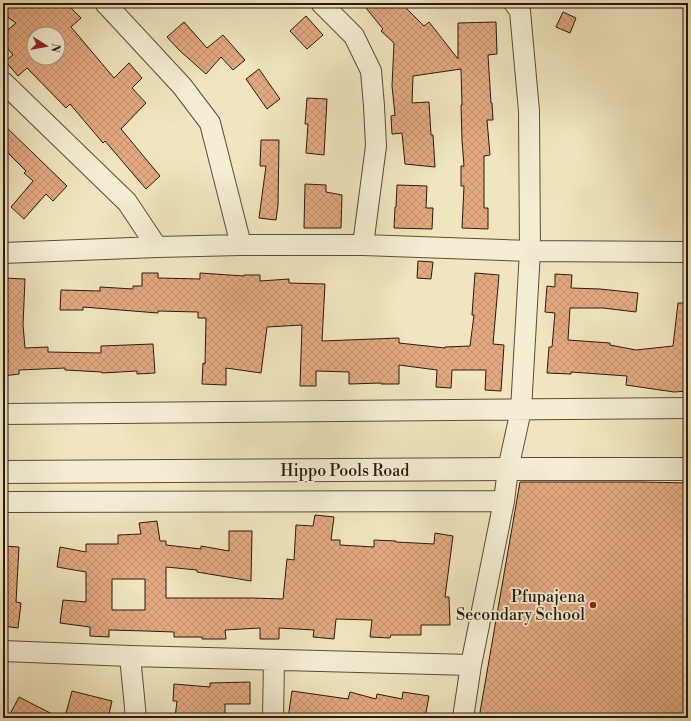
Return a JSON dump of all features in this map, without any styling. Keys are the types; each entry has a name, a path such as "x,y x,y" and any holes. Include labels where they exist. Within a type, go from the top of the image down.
{"street":[{"path":"105,3 182,86 210,123 241,245"},
{"path":"321,3 354,36 371,71 376,146 363,245"},
{"path":"463,718 471,665 504,501 508,469 521,410 530,251 529,111 520,6"},
{"path":"3,82 127,202 157,247"},
{"path":"7,250 241,245 363,245 530,251 688,252"},
{"path":"3,414 688,408"},
{"name":"Hippo Pools Road","path":"3,472 688,469"},
{"path":"3,502 504,501"},
{"path":"3,652 471,665"},
{"path":"130,656 136,718"},
{"path":"272,718 274,660"}],"building":[{"path":"3,3 66,3 81,18 71,27 114,78 129,63 142,78 132,88 146,103 121,129 160,176 146,189 105,141 103,143 70,104 66,108 27,68 18,76 5,61 13,55 3,43 3,34 16,23 3,14"},
{"path":"362,3 401,3 424,26 429,22 458,59 458,23 496,22 497,54 488,55 493,120 487,120 490,155 484,156 484,208 488,208 488,229 462,228 464,186 461,186 461,166 464,166 461,69 413,76 412,103 429,102 435,167 405,164 402,133 392,134 391,116 395,115 392,86 394,43 381,31 383,29"},
{"path":"563,12 576,18 570,33 556,27"},
{"path":"306,16 323,35 307,49 290,31"},
{"path":"184,22 207,48 223,35 245,60 233,70 221,57 206,74 167,37"},
{"path":"259,69 280,99 267,109 246,79"},
{"path":"307,98 327,99 324,155 306,153 308,124 305,124"},
{"path":"3,124 67,186 53,201 46,194 24,219 11,207 33,181 24,173 26,171 3,148"},
{"path":"261,140 279,140 278,205 276,220 259,218 266,166 260,166"},
{"path":"305,184 326,185 326,192 342,195 341,228 304,228"},
{"path":"397,185 427,186 426,208 433,208 432,229 394,228"},
{"path":"418,261 433,262 431,279 417,278"},
{"path":"142,273 158,273 158,278 200,279 200,273 244,276 260,275 260,281 289,279 289,283 325,284 322,341 399,338 399,343 445,348 470,346 474,315 472,315 475,273 499,275 493,344 504,345 501,391 485,390 486,370 452,370 451,388 436,387 437,370 399,365 399,384 349,384 349,372 316,371 316,386 300,386 302,325 267,327 261,373 226,368 226,385 202,384 203,363 205,364 206,318 198,318 198,312 158,311 158,313 83,307 83,310 60,310 61,290 100,291 100,287 133,289 133,286 142,286"},
{"path":"555,274 572,275 571,288 638,293 636,312 603,308 570,308 568,340 610,343 610,345 636,350 673,346 678,303 688,303 688,391 674,392 626,385 627,376 571,372 571,374 547,373 549,347 552,347 555,313 545,312 547,286 555,287"},
{"path":"3,278 25,279 23,325 25,348 48,347 48,352 101,353 101,346 153,344 155,373 137,374 137,371 102,373 65,370 65,368 19,370 19,374 3,376 3,353 8,352 3,310"},
{"name":"Pfupajena Secondary School","path":"520,482 688,483 688,718 479,718"},
{"path":"315,515 334,517 331,540 340,540 340,545 374,547 374,540 434,544 435,533 453,536 445,597 449,597 450,625 421,625 421,635 391,635 390,638 370,637 372,620 336,619 334,639 313,637 314,630 279,628 279,639 260,639 260,628 225,630 226,639 202,639 202,637 174,637 174,632 109,630 109,637 90,636 90,627 60,623 63,600 86,602 86,572 57,567 60,547 86,552 86,544 118,544 118,535 141,534 139,523 157,521 160,541 166,541 166,545 201,549 201,546 229,551 229,531 252,531 251,581 197,572 197,570 166,567 166,598 283,599 287,559 294,560 296,525 313,526","holes":["112,579 145,579 145,610 112,610"]},
{"path":"3,546 19,547 16,602 21,603 18,628 3,626"},
{"path":"250,682 250,704 225,704 225,718 175,718 177,701 173,701 174,684 210,687 210,683"},
{"path":"72,691 112,701 108,718 88,718 66,713"},
{"path":"292,691 348,699 350,692 376,699 377,694 402,699 403,692 429,696 425,718 380,718 362,715 361,718 288,718"},
{"path":"19,697 60,718 8,718"}],"place":[{"name":"Pfupajena Secondary School","path":"593,605"}]}
